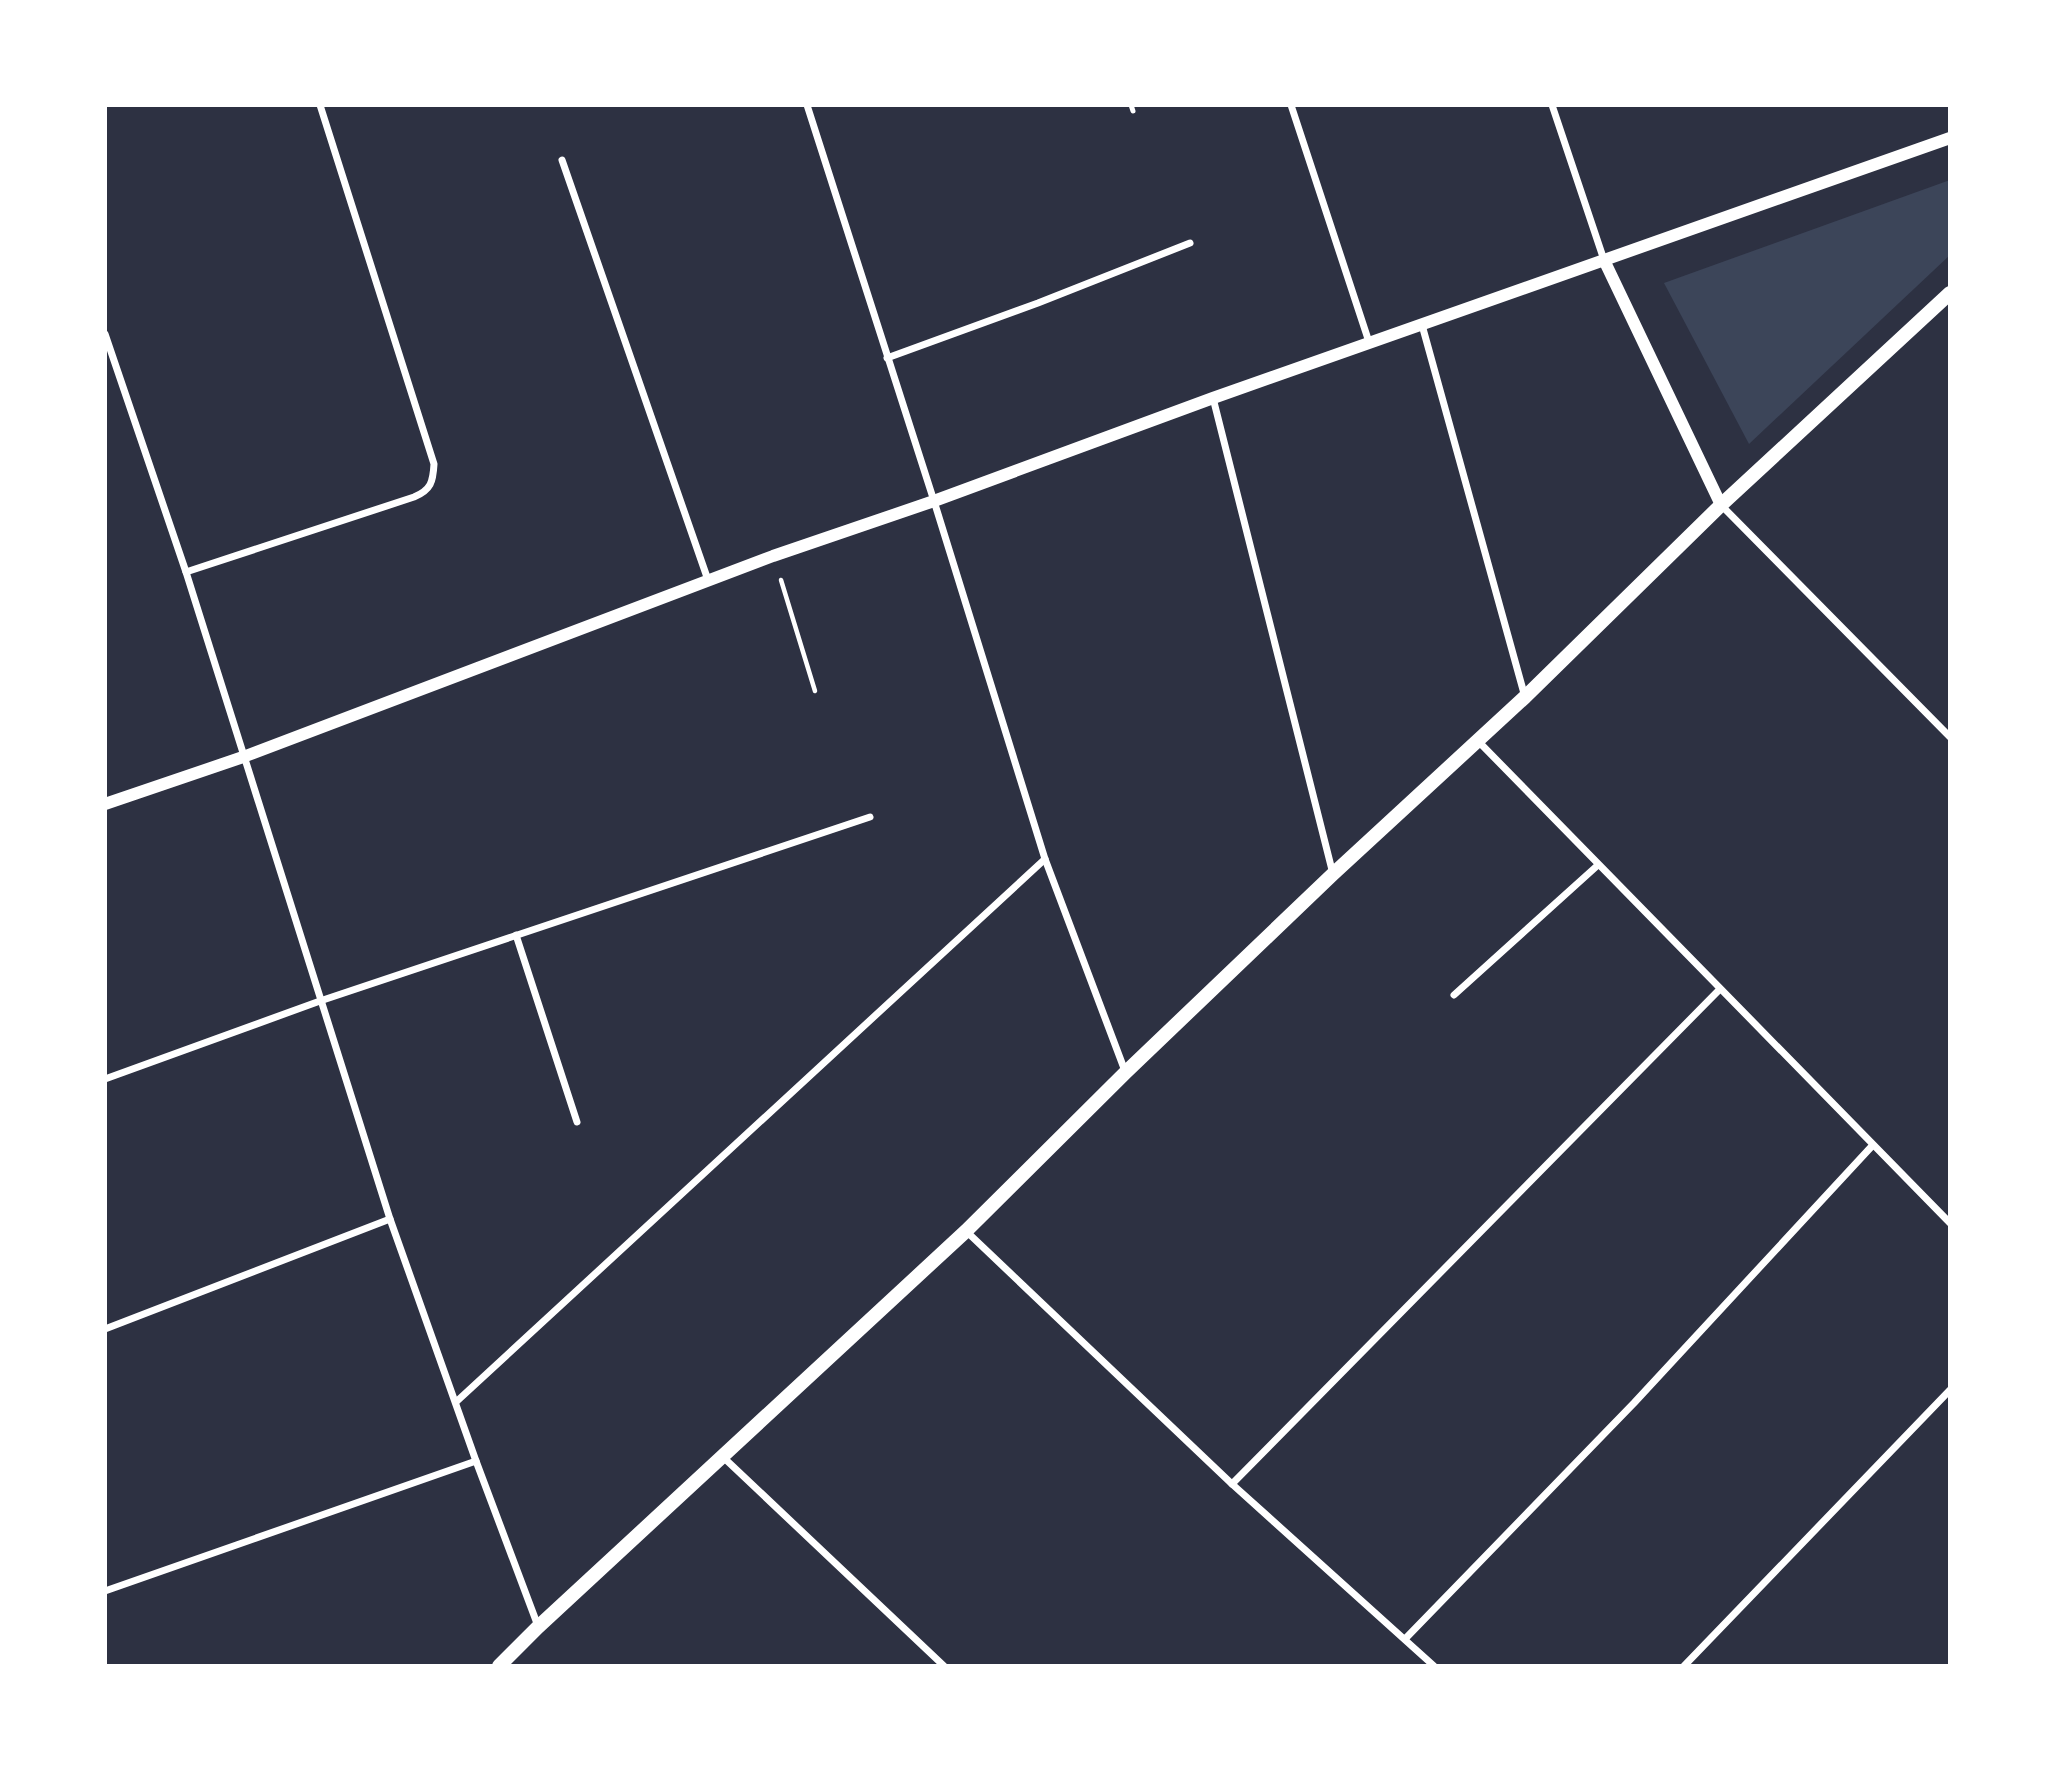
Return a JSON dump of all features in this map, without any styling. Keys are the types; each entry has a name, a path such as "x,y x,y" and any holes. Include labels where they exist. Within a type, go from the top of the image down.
{"main road":[{"path":"499,1666 966,1231 1126,1072 1333,874 1525,697 1721,505 1950,293"}],"street":[{"path":"186,572 414,497 429,488 433,478 434,464 320,105"},
{"path":"807,105 1045,859 1126,1072"},
{"path":"1291,105 1369,342"},
{"path":"1552,105 1604,260 1721,505 1950,737"},
{"path":"105,804 243,757 774,556 934,501 1369,342 1950,138"},
{"path":"562,160 708,580"},
{"path":"887,358 1038,303 1189,243"},
{"path":"1422,325 1525,697"},
{"path":"105,334 186,572 390,1219 538,1627"},
{"path":"1213,398 1333,874"},
{"path":"1477,740 1950,1223"},
{"path":"105,1079 320,1001 870,817"},
{"path":"456,1402 1045,859"},
{"path":"1454,995 1598,865"},
{"path":"516,935 577,1122"},
{"path":"1232,1484 1720,989"},
{"path":"1405,1639 1634,1403 1872,1146"},
{"path":"105,1329 390,1219"},
{"path":"966,1231 1232,1484 1434,1666"},
{"path":"1684,1666 1950,1390"},
{"path":"723,1456 944,1666"},
{"path":"105,1591 476,1461"}],"path":[{"path":"774,556 815,691"}],"shaded area":[{"path":"1950,180 1950,255 1749,444 1664,283"}]}
